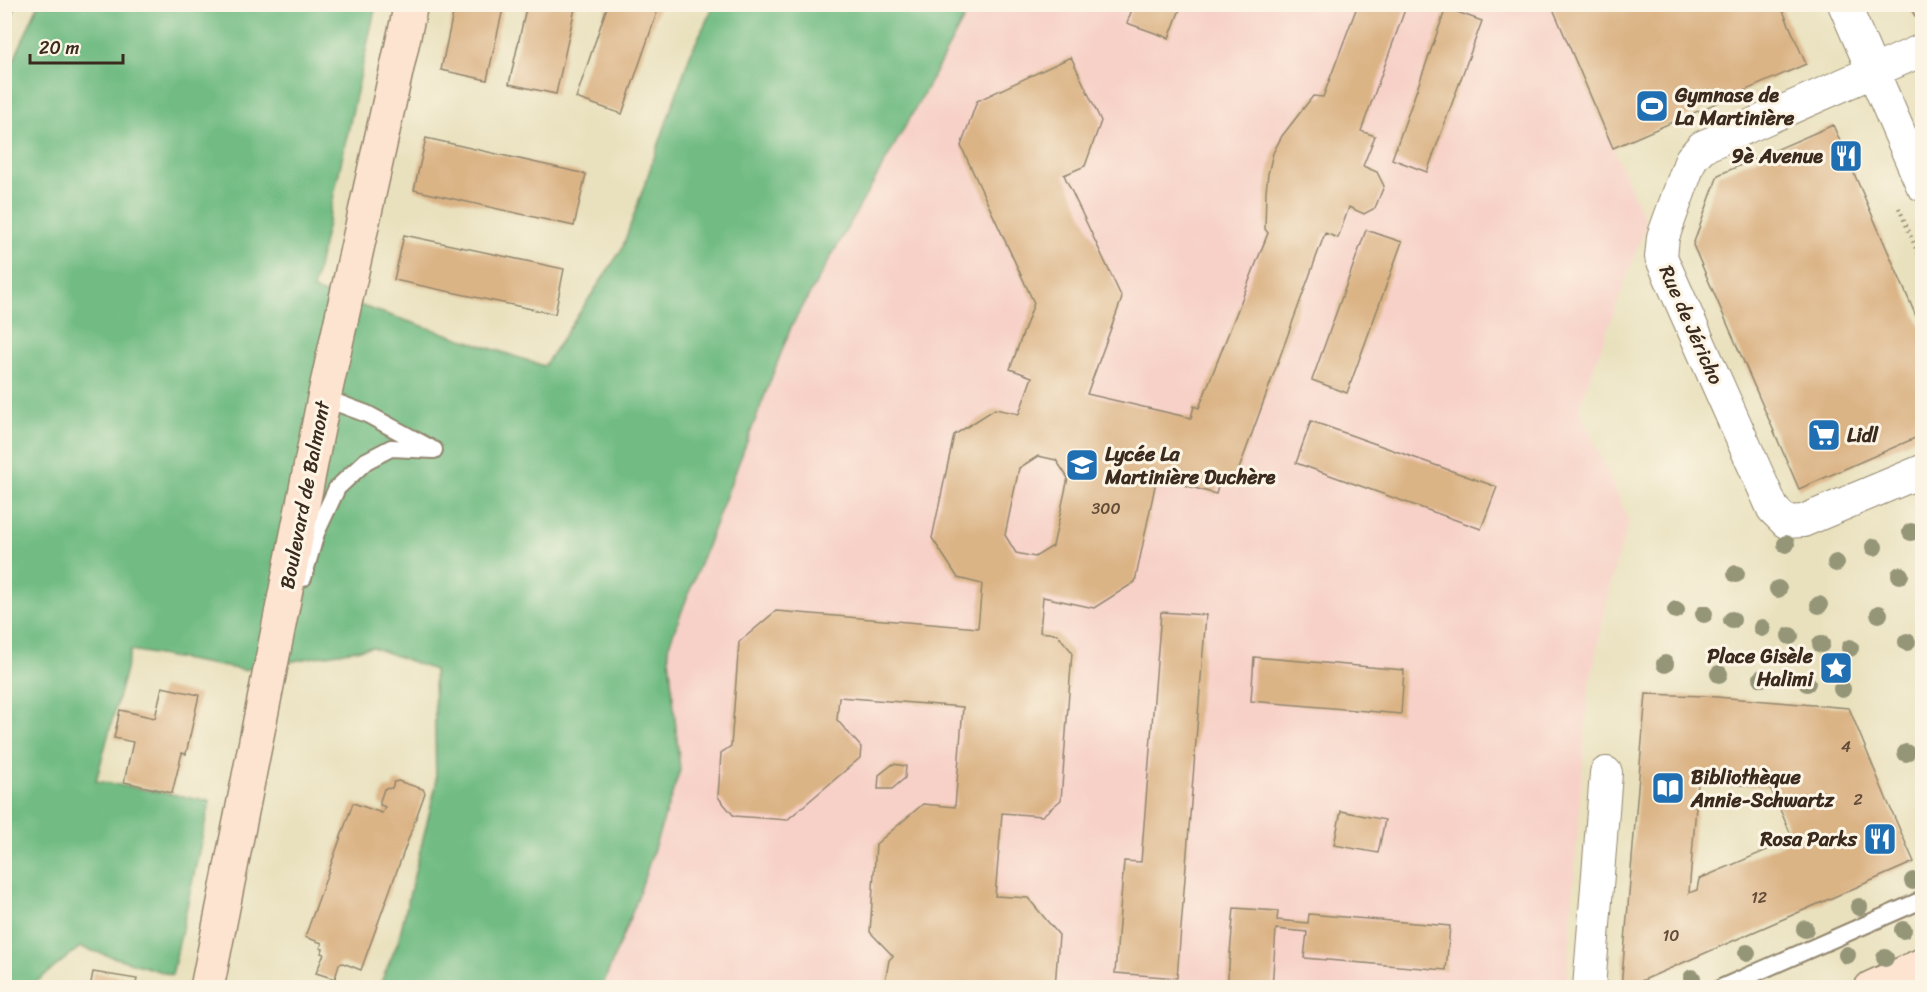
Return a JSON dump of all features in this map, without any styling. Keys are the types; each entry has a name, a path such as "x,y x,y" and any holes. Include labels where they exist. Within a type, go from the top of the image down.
{"street":[{"name":"Boulevard de Balmont","path":"207,987 324,398 411,4"},
{"path":"1844,4 1923,185"},
{"name":"Rue de Jéricho","path":"1923,50 1702,147 1691,159 1663,237 1661,257 1773,509 1786,522 1803,521 1923,471"},
{"path":"1589,987 1606,773"},
{"path":"1871,987 1923,965"}],"lane":[{"path":"263,708 316,533 337,488 366,461 392,448 434,450 367,414 324,398"},
{"path":"1721,987 1923,900"}],"shaded area":[{"name":"Lycée La Martinière Duchère","path":"714,5 1551,5 1646,224 1579,408 1629,522 1611,579 1588,693 1566,987 496,988"}],"green space":[{"path":"38,5 376,5 313,290 544,366 622,249 690,55 714,5 971,5 923,95 791,327 668,647 680,770 636,903 602,987 379,987 398,942 436,785 434,670 372,647 243,670 131,650 96,781 210,801 172,975 80,947 30,987 5,988 4,83"}],"building":[{"path":"4,4 15,4 11,15 4,12"},
{"path":"455,4 504,4 487,80 441,70"},
{"path":"527,4 576,4 556,94 509,84"},
{"path":"608,4 660,4 622,114 576,98"},
{"path":"1134,4 1182,4 1169,38 1127,23"},
{"path":"1358,4 1407,4 1361,131 1375,136 1363,166 1377,172 1384,186 1375,208 1364,214 1349,207 1338,238 1325,233 1235,480 1221,476 1216,494 1184,485 1174,470 1156,481 1135,582 1094,608 1043,597 1040,632 1057,634 1072,652 1061,800 1042,816 1002,813 995,896 1028,898 1059,935 1055,987 884,988 889,960 893,956 870,932 876,844 923,804 955,807 963,707 839,697 837,720 861,747 860,758 787,820 734,816 718,797 721,753 731,746 739,642 776,611 978,628 982,584 958,578 932,538 954,435 995,409 1019,414 1032,377 1010,369 1034,303 961,146 977,101 1071,57 1101,121 1085,166 1064,175 1122,298 1087,394 1191,418 1194,406 1199,408 1268,233 1265,229 1266,191 1273,153 1282,136 1313,96 1323,97","holes":["1038,456 1056,460 1068,478 1053,546 1035,557 1016,553 1005,535 1019,468"]},
{"name":"Gymnase de La Martinière","path":"1551,4 1780,4 1806,64 1613,148"},
{"path":"1909,5 1922,5 1922,13 1915,16"},
{"path":"1446,8 1482,21 1427,172 1392,159"},
{"path":"1833,125 1922,330 1922,435 1799,489 1693,245 1718,175"},
{"path":"426,138 586,174 574,226 414,190"},
{"path":"1366,230 1402,242 1347,393 1312,380"},
{"path":"404,235 564,269 555,314 394,280"},
{"path":"1311,421 1497,487 1481,529 1296,463"},
{"path":"1161,612 1206,615 1177,978 1115,973 1124,861 1141,862"},
{"path":"1254,657 1404,670 1401,714 1251,701"},
{"path":"162,687 199,695 186,754 182,753 172,793 124,782 133,742 114,738 120,710 155,718"},
{"path":"1646,694 1704,696 1849,708 1914,862 1621,988","holes":["1698,782 1770,787 1793,839 1699,879 1697,890 1689,893"]},
{"path":"893,764 906,766 905,778 892,789 878,789 879,775"},
{"path":"398,781 423,789 425,793 361,970 343,963 339,964 335,979 316,973 324,954 321,953 323,949 320,948 322,943 305,937 353,803 382,813 385,807 380,805 380,801 384,789 392,788 394,782"},
{"path":"1341,811 1385,820 1378,853 1334,845"},
{"path":"1234,908 1278,911 1277,920 1308,923 1309,914 1450,926 1446,970 1304,958 1307,932 1276,929 1272,988 1227,988"},
{"path":"93,972 137,979 135,988 90,988"}],"place":[{"name":"Gymnase de La Martinière","path":"1652,106"},
{"name":"9è Avenue","path":"1846,156"},
{"name":"Lidl","path":"1824,435"},
{"name":"Lycée La Martinière Duchère","path":"1082,465"},
{"name":"Place Gisèle Halimi","path":"1836,668"},
{"name":"Bibliothèque Annie-Schwartz","path":"1668,788"},
{"name":"Rosa Parks","path":"1880,839"}]}
